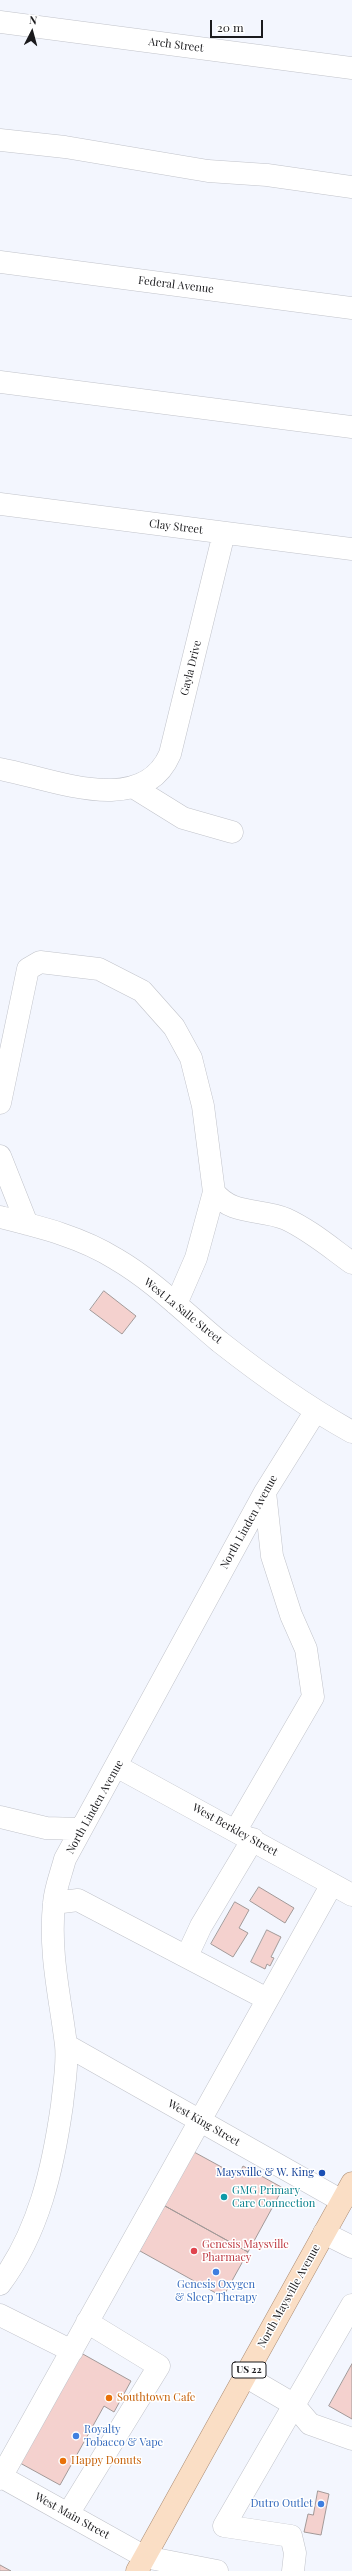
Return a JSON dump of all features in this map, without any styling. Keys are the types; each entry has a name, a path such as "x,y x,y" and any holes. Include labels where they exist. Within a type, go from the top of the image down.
{"main road":[{"name":"North Maysville Avenue","path":"141,2564 347,2192"}],"street":[{"name":"Arch Street","path":"0,22 352,68"},
{"path":"0,140 65,148 208,170 267,175 352,187"},
{"name":"Federal Avenue","path":"0,262 352,308"},
{"path":"0,382 352,427"},
{"name":"Clay Street","path":"0,504 352,549"},
{"name":"Gayla Drive","path":"0,769 91,789 113,791 133,787 153,777 164,767 170,754 224,533"},
{"path":"133,787 183,818 232,832"},
{"path":"0,1103 28,969 40,962 99,968 142,991 174,1027 191,1058 203,1106 214,1192 196,1258 176,1304"},
{"path":"0,1156 27,1224"},
{"path":"214,1192 221,1202 235,1209 264,1213 290,1221 325,1243 352,1263"},
{"name":"West La Salle Street","path":"0,1217 81,1241 117,1259 176,1304 220,1341 315,1412 352,1432"},
{"name":"North Linden Avenue","path":"0,2284 13,2266 30,2232 48,2176 62,2102 66,2066 66,2045 53,1967 54,1903 65,1860 80,1829 118,1766 265,1492 315,1412"},
{"path":"188,1956 244,1834 313,1697 306,1649 290,1615 272,1556 265,1492"},
{"name":"West Berkley Street","path":"118,1766 244,1834 352,1895"},
{"path":"0,1817 46,1828 80,1829"},
{"path":"1,2477 332,1884"},
{"path":"54,1903 78,1900 188,1956 267,1999"},
{"name":"West King Street","path":"66,2045 200,2120 347,2192"},
{"path":"324,2233 352,2246"},
{"path":"293,2571 295,2553 290,2536 224,2526 293,2404 352,2305"},
{"path":"0,2315 72,2351"},
{"path":"68,2514 159,2366 87,2322"},
{"path":"245,2376 293,2404 310,2424 352,2439"},
{"name":"West Main Street","path":"1,2477 68,2514 141,2564 202,2570"}],"building":[{"path":"104,1291 136,1316 122,1334 90,1310"},
{"path":"259,1887 294,1908 285,1923 250,1901"},
{"path":"235,1902 249,1910 239,1928 248,1933 233,1957 211,1944"},
{"path":"267,1930 281,1937 271,1957 274,1958 270,1966 267,1964 265,1969 251,1962"},
{"name":"GMG Primary Care Connection","path":"194,2152 238,2176 243,2166 283,2188 248,2252 165,2206"},
{"name":"Genesis Maysville Pharmacy","path":"165,2206 248,2252 223,2297 140,2251"},
{"path":"81,2353 131,2381 114,2412 104,2406 60,2485 20,2463"},
{"path":"352,2364 352,2419 329,2406"},
{"name":"Dutro Outlet","path":"318,2491 329,2494 321,2535 304,2532 308,2514 313,2515"},
{"path":"0,2565 11,2571 0,2571"}],"place":[{"name":"Maysville & W. King","path":"322,2173"},
{"name":"GMG Primary Care Connection","path":"224,2197"},
{"name":"Genesis Maysville Pharmacy","path":"194,2251"},
{"name":"Genesis Oxygen & Sleep Therapy","path":"216,2272"},
{"name":"Southtown Cafe","path":"109,2398"},
{"name":"Royalty Tobacco & Vape","path":"76,2436"},
{"name":"Happy Donuts","path":"63,2461"},
{"name":"Dutro Outlet","path":"321,2504"}]}
